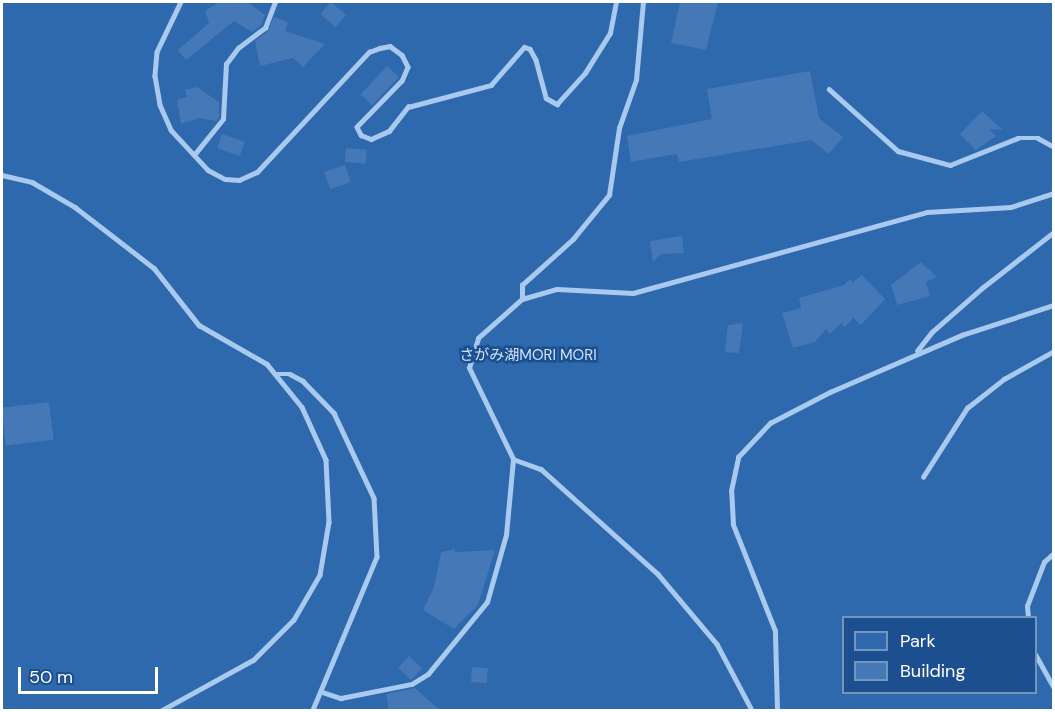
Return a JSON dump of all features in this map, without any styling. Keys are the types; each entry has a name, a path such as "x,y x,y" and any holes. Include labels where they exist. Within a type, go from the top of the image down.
{"lane":[{"path":"180,2 157,52 155,76 160,105 171,130 208,170 225,179 239,180 257,172 369,52 390,46 408,67 402,81 357,127 361,135 370,139 389,131 408,107 490,85 524,47 530,49 536,60 546,98 557,105 585,73 610,33 616,2"},
{"path":"194,155 223,119 226,64 238,48 265,28 275,2"},
{"path":"522,299 522,285 573,239 609,195 619,128 636,80 644,2"},
{"path":"829,89 898,151 950,165 1017,138 1038,138 1053,147"},
{"path":"2,175 32,182 75,207 154,268 199,325 267,364 302,407 326,460 328,522 320,575 294,620 254,660 163,711"},
{"path":"322,692 340,698 412,684 428,674 487,602 506,535 513,459 469,368 478,338 522,299 556,289 633,293 927,212 1011,207 1053,194"},
{"path":"915,353 948,318 1053,232"},
{"path":"777,711 775,631 733,525 731,491 738,457 770,423 915,353 1053,305"},
{"path":"922,477 967,408 1004,379 1053,351"},
{"path":"274,374 290,374 303,381 334,413 374,498 377,557 313,711"},
{"path":"513,459 541,469 658,574 717,644 752,711"},
{"path":"1028,616 1027,606 1044,562 1053,553"},
{"path":"1037,659 1053,687"}],"green space":[{"name":"さがみ湖MORI MORI","path":"2,2 1053,2 1053,710 2,710"}],"building":[{"path":"219,2 247,2 265,15 261,25 252,32 234,21 186,60 178,50 209,23 205,11"},
{"path":"331,2 346,15 336,27 321,14"},
{"path":"680,2 718,2 706,50 671,43"},
{"path":"274,17 288,22 285,31 325,44 303,67 293,58 260,66 255,41 268,31"},
{"path":"387,66 399,77 372,105 360,95"},
{"path":"810,71 819,118 843,137 829,154 811,140 679,162 677,154 631,162 627,136 712,119 707,89"},
{"path":"197,87 219,102 219,117 216,121 199,118 181,124 177,100 187,97 185,90"},
{"path":"982,111 1003,130 989,129 996,136 976,150 960,134"},
{"path":"222,134 245,142 240,156 217,148"},
{"path":"346,148 367,150 366,164 345,162"},
{"path":"345,165 351,182 330,189 324,172"},
{"path":"682,236 684,253 661,254 653,262 650,241"},
{"path":"921,262 937,277 926,282 930,296 897,305 891,285"},
{"path":"862,275 885,299 861,325 853,318 845,327 841,323 830,334 826,329 815,342 793,348 782,313 801,308 799,298 844,285 850,279 853,282"},
{"path":"743,323 739,353 725,352 728,325"},
{"path":"49,402 54,440 6,446 2,408"},
{"path":"455,549 455,552 495,550 478,605 454,629 423,610 434,587 441,552"},
{"path":"409,656 422,668 411,680 398,668"},
{"path":"472,667 488,668 487,683 471,682"},
{"path":"415,688 441,711 389,711 386,694"}]}
